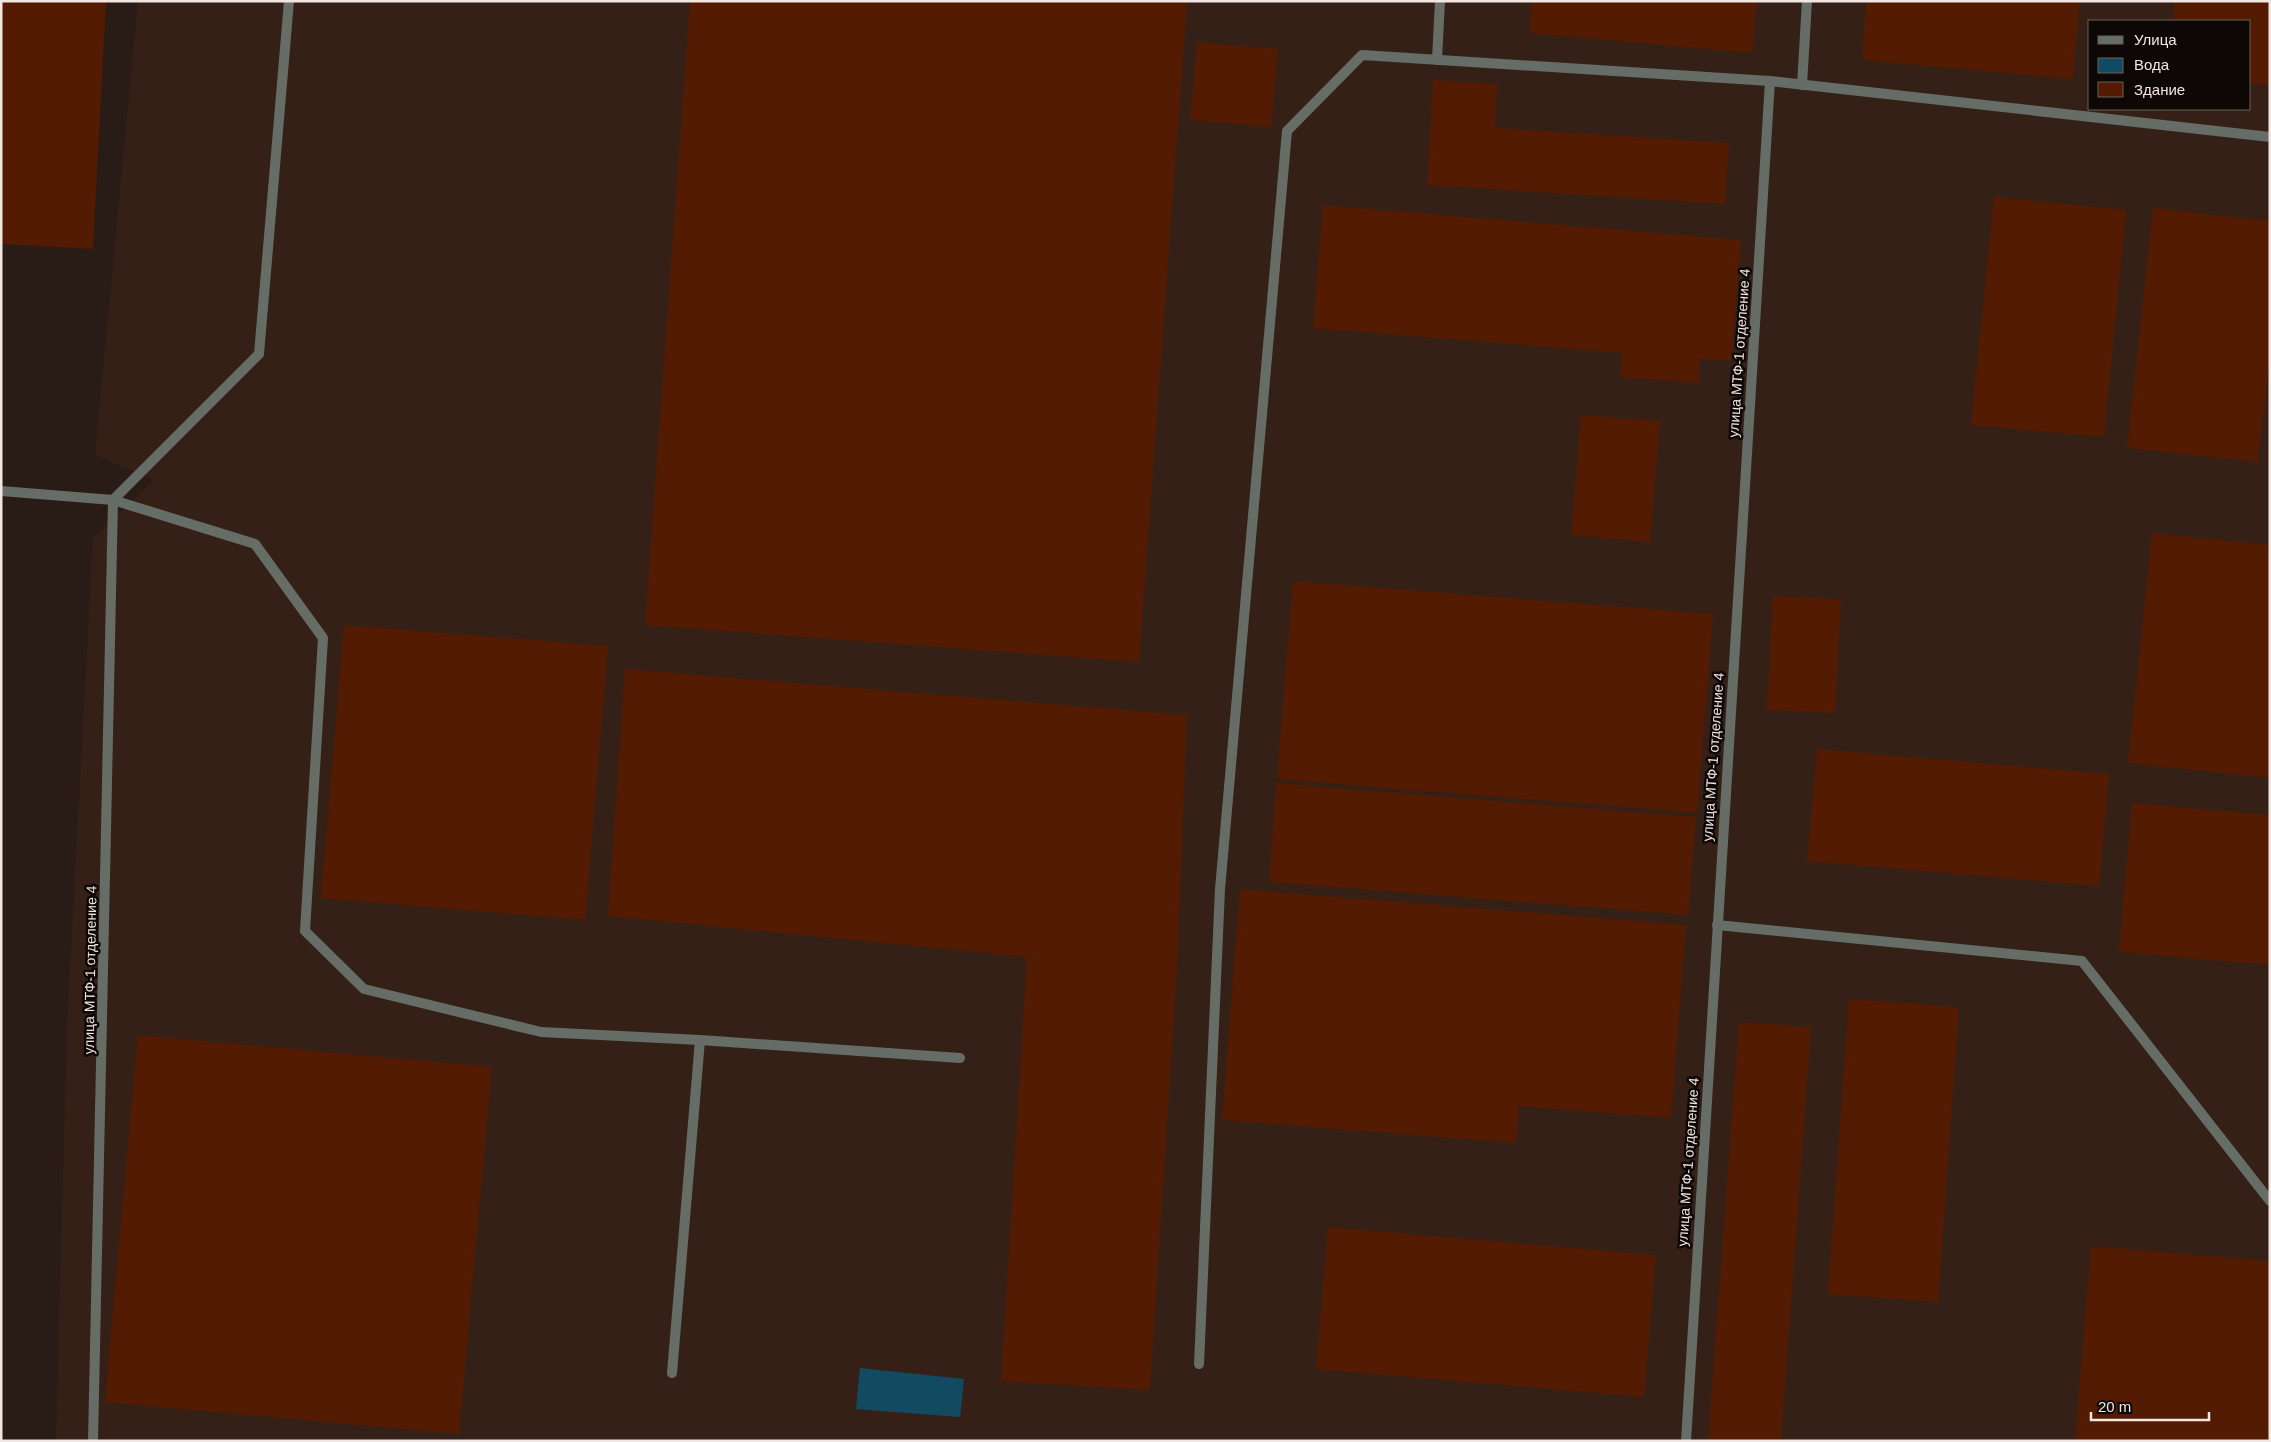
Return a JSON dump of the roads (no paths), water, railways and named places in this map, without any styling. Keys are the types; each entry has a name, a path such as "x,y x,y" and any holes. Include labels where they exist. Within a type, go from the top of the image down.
{"street":[{"path":"113,500 259,354 289,1"},
{"path":"1437,60 1440,1"},
{"path":"1802,85 1807,1"},
{"path":"1198,1364 1220,889 1287,131 1362,55 1770,82 2270,138"},
{"name":"улица МТФ-1 отделение 4","path":"1685,1438 1770,82"},
{"path":"1,491 113,500 255,544 323,638 305,931 364,989 541,1032 700,1040 960,1058"},
{"name":"улица МТФ-1 отделение 4","path":"93,1441 113,500"},
{"path":"1717,925 2082,961 2270,1200"},
{"path":"672,1373 700,1040"}],"water":[{"path":"860,1368 964,1379 960,1417 856,1409"}]}
